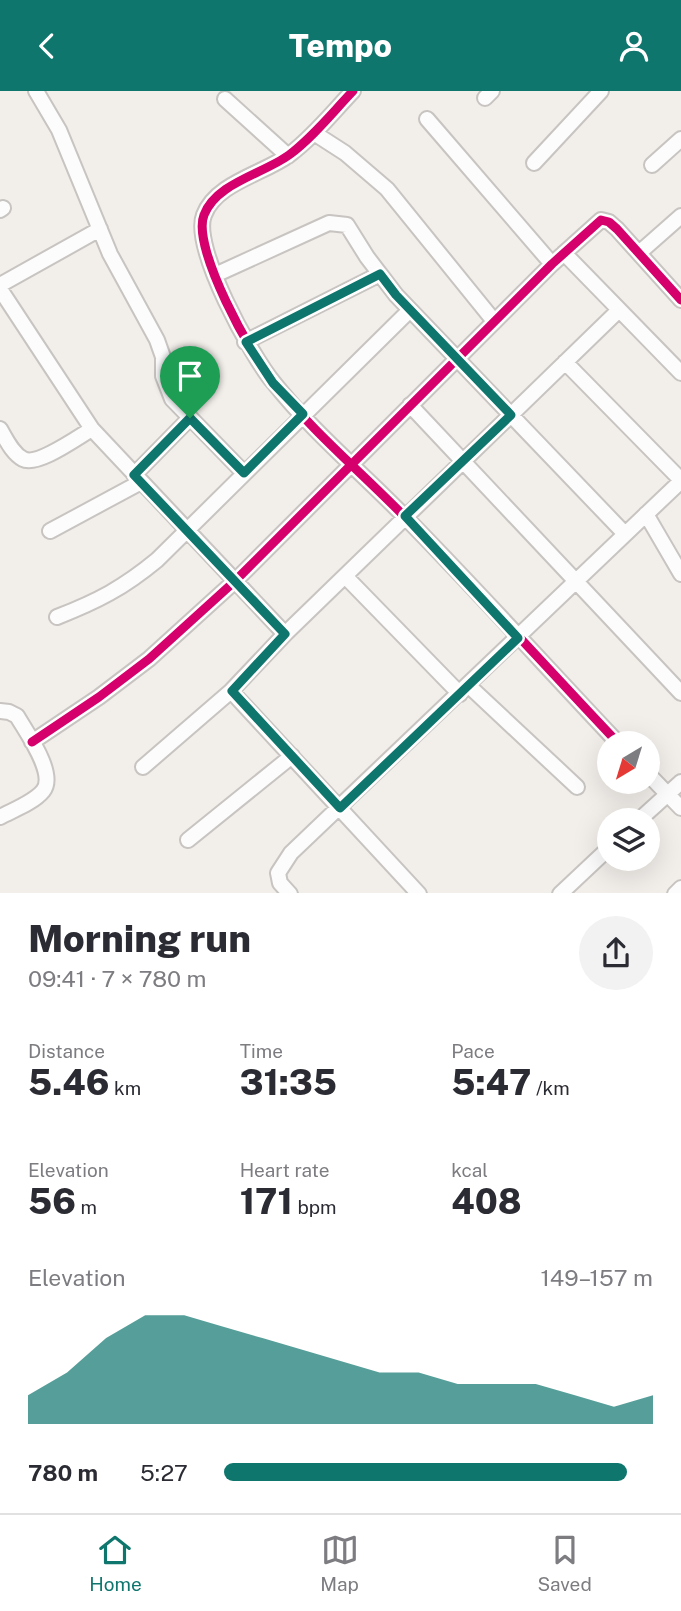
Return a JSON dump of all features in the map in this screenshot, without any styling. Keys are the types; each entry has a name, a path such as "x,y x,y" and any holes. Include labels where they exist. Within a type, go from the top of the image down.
{"street":[{"path":"36,91 60,130 110,254 157,340 163,357 163,376 167,390 172,399 244,473"},
{"path":"534,163 601,91"},
{"path":"344,94 314,132 288,156 226,190 210,205 202,217 202,237 215,275 246,342 273,383 405,516 607,731"},
{"path":"225,99 288,156"},
{"path":"427,119 552,264"},
{"path":"314,132 345,153 387,189 494,321"},
{"path":"652,166 678,146"},
{"path":"639,253 681,216"},
{"path":"32,742 149,659 235,581 494,321 601,221 609,222 617,229 681,300"},
{"path":"215,275 329,223 347,225 380,274 410,310 625,534"},
{"path":"100,229 0,287 92,429 285,634"},
{"path":"564,253 679,368"},
{"path":"246,342 380,274"},
{"path":"57,617 90,604 129,583 187,530 410,310"},
{"path":"144,767 232,691 285,634 619,310"},
{"path":"289,893 280,883 278,873 283,863 681,481 565,362"},
{"path":"410,405 681,693"},
{"path":"50,531 138,479 190,418"},
{"path":"0,429 22,459 30,461 40,459 92,429"},
{"path":"646,514 681,575"},
{"path":"345,576 464,690 578,787"},
{"path":"232,691 418,893"},
{"path":"0,711 17,716 44,765 48,781 44,790 34,799 0,817"},
{"path":"188,840 292,756"},
{"path":"652,808 681,782"},
{"path":"660,786 681,808"},
{"path":"561,893 597,859"}],"cycle path":[{"path":"353,91 298,148 278,162 229,187 210,204 204,215 202,230 215,275 252,350 289,401 431,544 607,731"},
{"path":"32,742 149,659 235,581 552,264 601,220 609,222 617,229 681,300"}],"route":[{"path":"380,274 396,295 511,415 405,516 518,638 340,808 232,691 285,634 134,475 190,418 244,473 303,414 273,383 246,342 380,274"}]}
